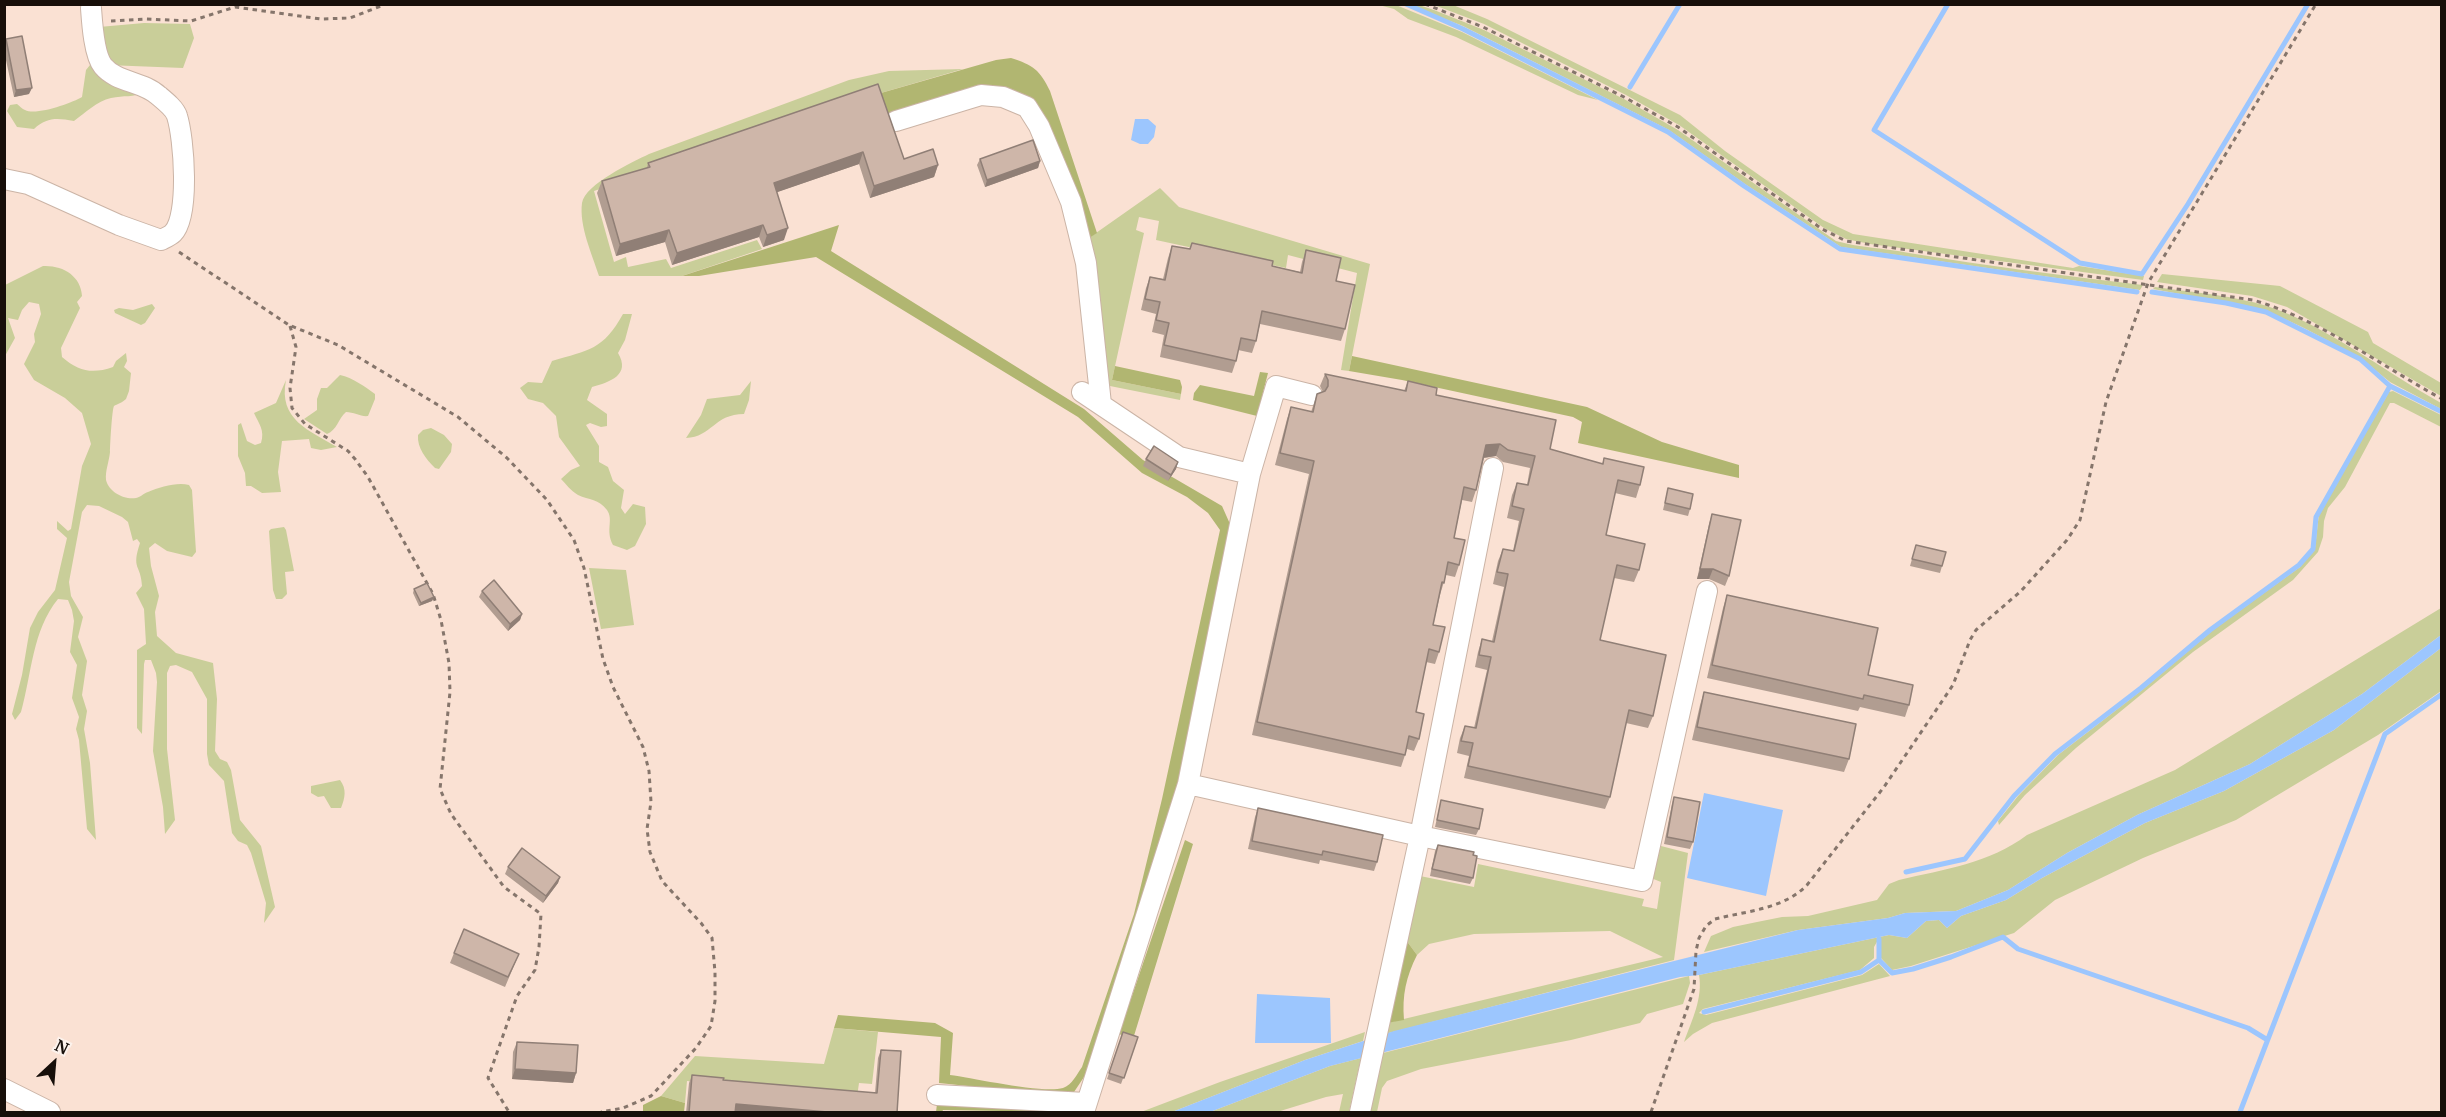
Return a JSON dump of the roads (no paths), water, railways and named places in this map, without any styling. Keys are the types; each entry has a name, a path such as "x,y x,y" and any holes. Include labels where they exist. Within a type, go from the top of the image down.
{"street":[{"path":"4,179 28,184 119,225 161,240 174,232 181,218 184,179 182,143 177,114 156,93 116,77 101,65 92,15"},
{"path":"896,121 981,95 1004,97 1027,107 1039,126 1071,202 1086,263 1101,404"},
{"path":"937,1095 1085,1108 1188,784 1250,474 1276,386 1312,395"},
{"path":"1082,392 1179,457 1250,474"},
{"path":"1360,1113 1420,836 1493,468"},
{"path":"1188,784 1420,836 1642,881 1707,591"},
{"path":"4,1089 50,1113"}],"water":[{"path":"1135,119 1148,119 1156,126 1154,137 1148,144 1140,144 1131,140"},
{"path":"2441,635 2441,648 2334,730 2224,791 2145,823 2006,900 1961,916 1947,928 1939,920 1926,921 1907,938 1889,935 1680,977 1330,1066 1210,1112 1172,1112 1305,1060 1394,1031 1798,930 1888,918 1905,913 1956,911 2008,890 2067,853 2137,815 2250,764 2362,694"},
{"path":"1704,793 1783,810 1766,896 1687,878"},
{"path":"1257,994 1330,998 1331,1043 1255,1043"}],"waterway":[{"path":"1406,4 1463,29 1668,132 1744,186 1840,249 2137,292"},
{"path":"1630,87 1680,4"},
{"path":"1948,4 1874,130 2080,263 2142,274 2188,204 2308,4"},
{"path":"2152,292 2226,303 2266,312 2360,359 2390,386 2442,412"},
{"path":"1906,872 1965,859 2014,796 2055,754 2141,688 2210,630 2299,565 2313,549 2316,517 2390,386"},
{"path":"2240,1112 2385,734 2442,694"},
{"path":"1879,960 1892,973 1951,957 2003,937 2018,949 2248,1028 2266,1039"},
{"path":"1704,1012 1861,972 1879,960 1879,939"}]}
